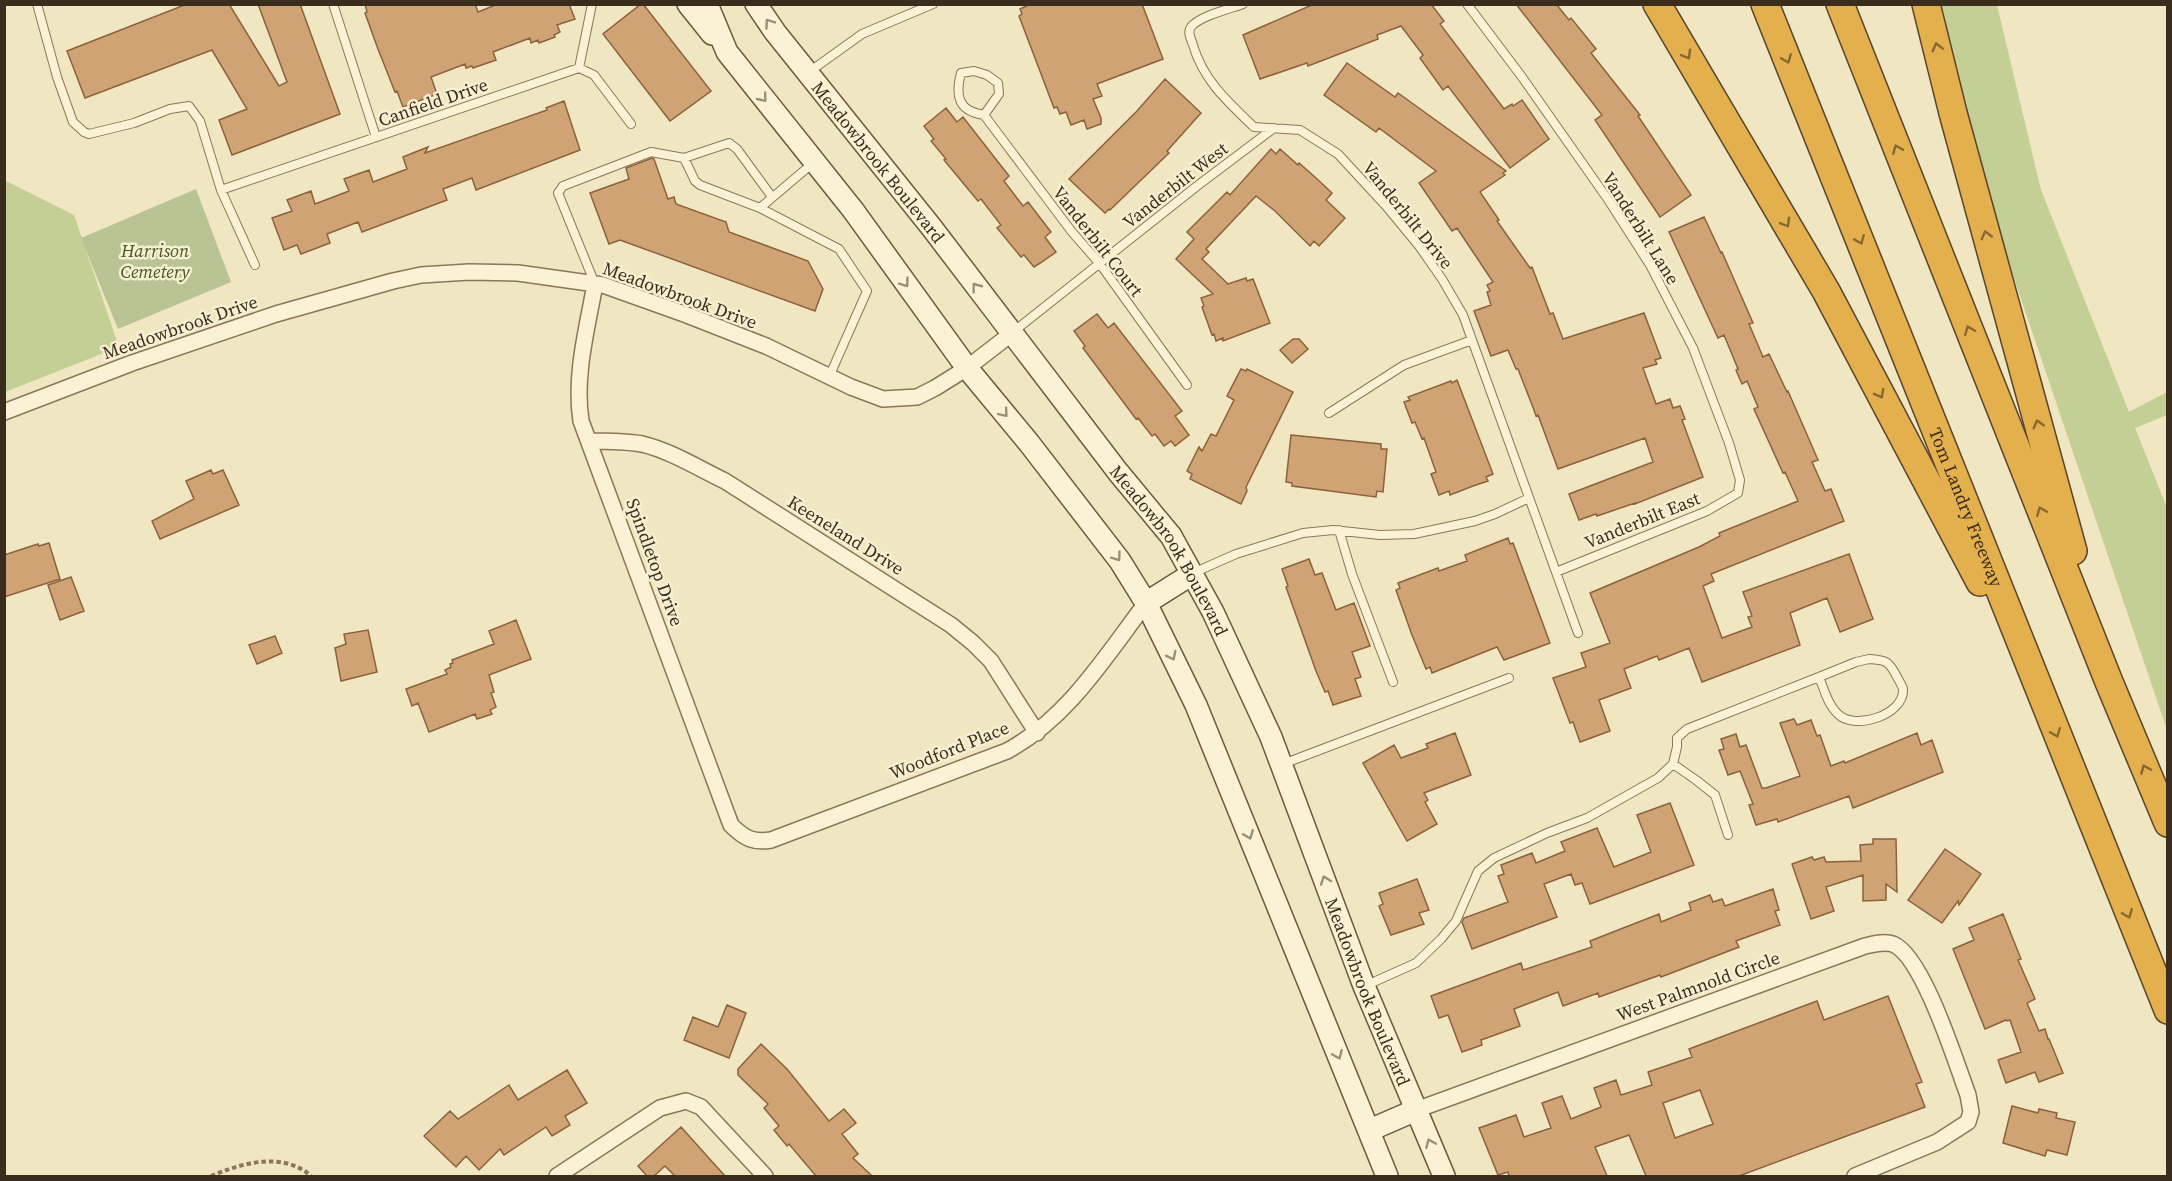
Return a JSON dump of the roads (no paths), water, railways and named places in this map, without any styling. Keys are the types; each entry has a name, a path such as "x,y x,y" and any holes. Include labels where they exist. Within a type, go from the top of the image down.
{"highway":[{"path":"1657,4 1826,291 2044,703"},
{"name":"Tom Landry Freeway","path":"1765,4 2168,1010"},
{"path":"1840,4 2109,682 2168,823"},
{"path":"1926,4 1953,113 2109,682"}],"main road":[{"path":"688,4 853,210 967,368 1029,443 1120,561 1146,603 1196,705 1387,1176"},
{"path":"707,4 727,52"},
{"name":"Meadowbrook Boulevard","path":"756,4 932,228 1118,472 1171,536 1222,633 1271,737 1364,986 1443,1176"},
{"path":"1146,603 1192,574"},
{"path":"1370,1130 1416,1110"}],"street":[{"name":"Meadowbrook Drive","path":"4,412 132,363 276,314 421,275 469,272 518,273 603,285 766,346 851,387 883,399 917,397 941,385 1011,334"},
{"name":"Spindletop Drive","path":"595,284 579,384 578,403 581,421 731,825 748,840"},
{"name":"Keeneland Drive","path":"589,441 623,441 644,445 692,464 725,481 951,625 991,661 1036,733"},
{"name":"Woodford Place","path":"748,840 759,842 771,840 1007,751 1036,733 1061,710 1086,682 1146,603"},
{"name":"West Palmnold Circle","path":"1416,1110 1854,950 1881,943 1893,944 1907,954 1926,985 1968,1095 1971,1112 1968,1122 1937,1142 1855,1176"},
{"path":"557,1176 660,1108 686,1101 701,1107 765,1176"}],"lane":[{"path":"37,4 57,77 73,122 84,132 89,134 134,123 170,109 189,106 200,121 221,190 255,265"},
{"path":"333,4 376,137"},
{"path":"592,4 579,68 594,75 631,124"},
{"path":"808,73 862,34 933,4"},
{"name":"Vanderbilt Drive","path":"1243,4 1202,19 1192,26 1189,32 1198,63 1221,96 1254,127 1300,130 1338,154 1386,206 1425,255 1462,315 1578,633"},
{"name":"Vanderbilt Lane","path":"1467,4 1609,201 1650,265 1693,348 1730,443 1740,480 1738,493"},
{"name":"Canfield Drive","path":"221,190 579,68"},
{"name":"Vanderbilt Court","path":"984,115 999,94 998,83 987,75 974,71 962,73 957,88 962,103 970,113 984,115 1072,232 1100,264 1187,385"},
{"name":"Vanderbilt West","path":"1011,334 1197,186 1274,128"},
{"path":"595,284 558,193 559,189 651,152 684,158 729,143 737,149 772,197"},
{"path":"684,158 695,181 700,185 760,208 839,249 867,291 829,376"},
{"path":"760,208 814,162"},
{"path":"1329,413 1404,365 1472,340"},
{"name":"Vanderbilt East","path":"1556,572 1707,511 1738,493"},
{"path":"1192,574 1236,554 1303,533 1339,531 1380,535 1414,534 1475,521 1529,498"},
{"path":"1339,531 1352,574 1393,682"},
{"path":"1364,986 1416,963 1441,939 1456,921 1478,871 1494,858 1547,833 1587,818 1658,778 1673,764 1677,738 1687,729 1856,662 1869,659 1882,660 1890,664 1903,688 1901,701 1898,706 1873,720 1850,721 1838,715 1828,700 1819,677"},
{"path":"1281,764 1509,678"},
{"path":"1673,764 1715,795 1728,835"}],"park label":[{"name":"Harrison Cemetery","path":"155,260"}]}
